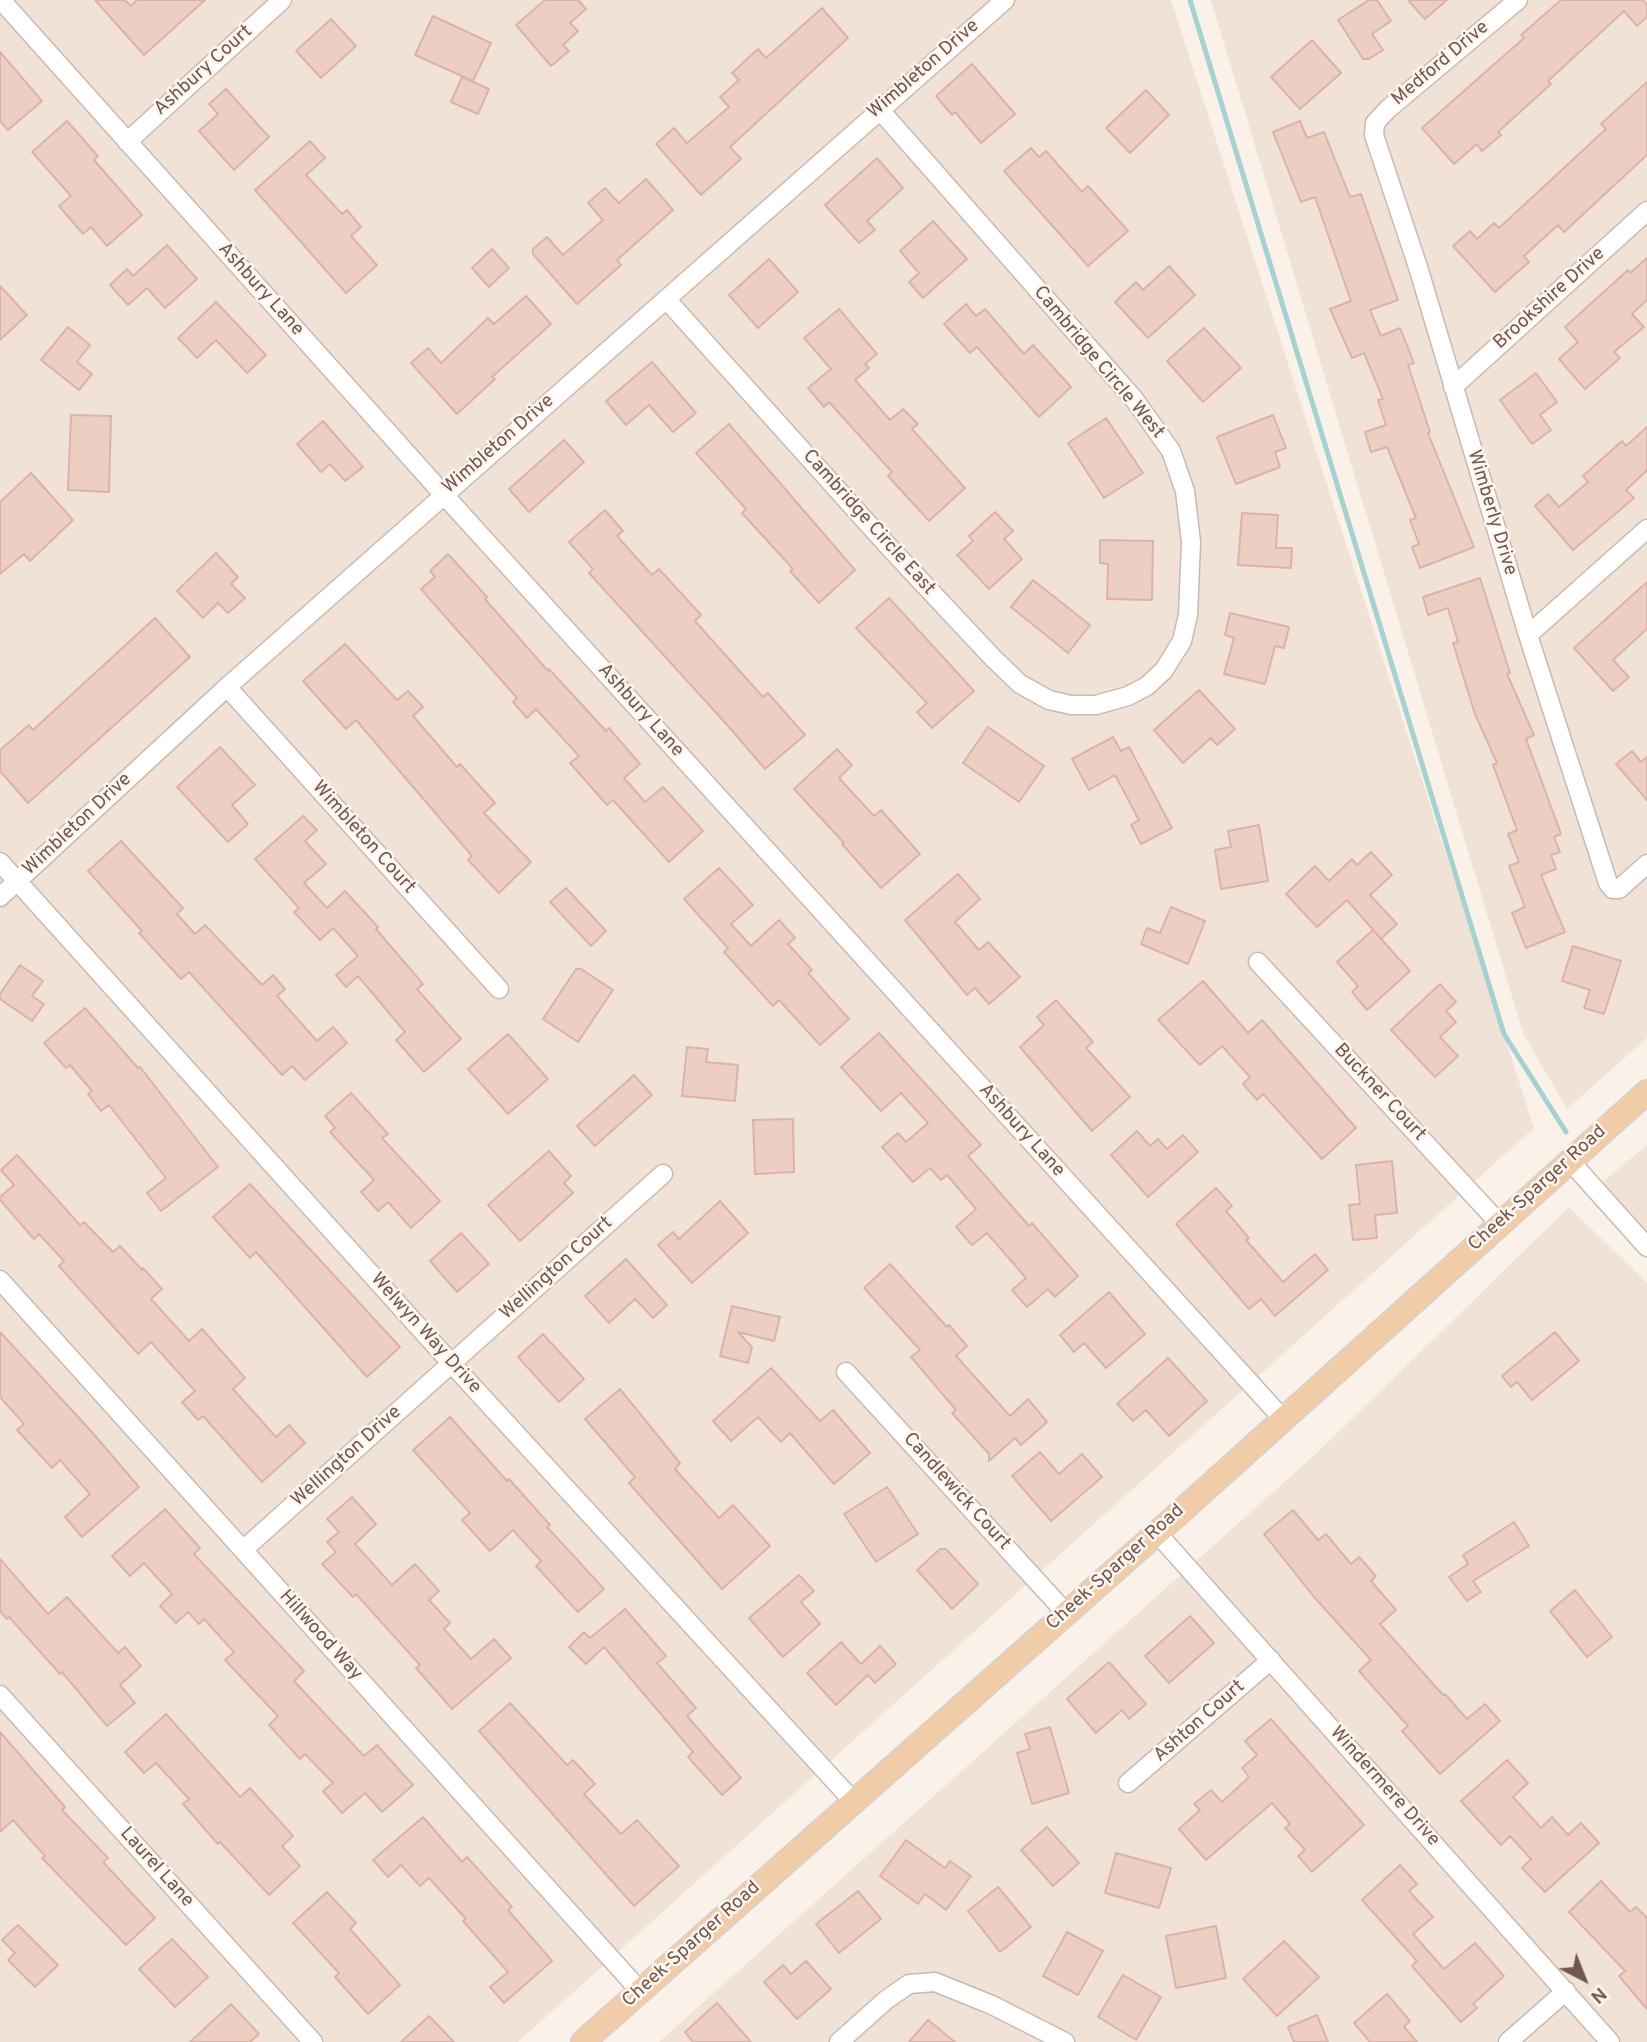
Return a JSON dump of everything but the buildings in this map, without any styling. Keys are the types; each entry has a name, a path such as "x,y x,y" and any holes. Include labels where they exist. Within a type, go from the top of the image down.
{"main road":[{"name":"Cheek-Sparger Road","path":"583,2042 1157,1533 1647,1092"}],"street":[{"name":"Ashbury Lane","path":"1,0 444,495 1282,1418"},
{"name":"Ashbury Court","path":"127,142 282,0"},
{"name":"Wimbleton Drive","path":"0,897 227,687 1005,0"},
{"name":"Medford Drive","path":"1374,135 1375,123 1388,109 1518,0"},
{"name":"Cambridge Circle West","path":"879,109 1134,400 1171,451 1185,491 1191,542 1188,615 1182,641 1164,670 1147,686 1128,696 1096,705"},
{"name":"Wimberly Drive","path":"1374,135 1418,267 1528,635 1608,883 1613,889 1619,889 1647,864"},
{"name":"Brookshire Drive","path":"1453,387 1647,211"},
{"name":"Cambridge Circle East","path":"666,299 993,658 1020,684 1049,700 1071,705 1096,705"},
{"path":"1528,635 1647,529"},
{"name":"Wimbleton Court","path":"227,687 499,989"},
{"name":"Welwyn Way Drive","path":"0,862 452,1364 853,1801"},
{"name":"Buckner Court","path":"1258,962 1499,1223"},
{"path":"1570,1161 1647,1247"},
{"name":"Wellington Court","path":"452,1364 663,1174"},
{"name":"Hillwood Way","path":"0,1280 641,1992"},
{"name":"Wellington Drive","path":"243,1550 452,1364"},
{"name":"Candlewick Court","path":"846,1372 1066,1613"},
{"name":"Windermere Drive","path":"1157,1533 1610,2042"},
{"name":"Ashton Court","path":"1128,1783 1271,1660"},
{"name":"Laurel Lane","path":"0,1695 313,2042"},
{"path":"839,2042 886,2000 909,1984 935,1982 992,2005 1065,2042"},
{"path":"1508,2042 1566,1991"}],"shaded area":[{"path":"0,0 1171,0 1534,1128 518,2042 0,2042"},
{"path":"1211,0 1647,0 1647,1038 1567,1109 1523,1033"},
{"path":"1647,1145 1647,1234 1599,1185"},
{"path":"1569,1207 1647,1283 1647,2042 659,2042 1318,1452"}],"waterway":[{"path":"1190,0 1504,1034 1566,1132"}]}
